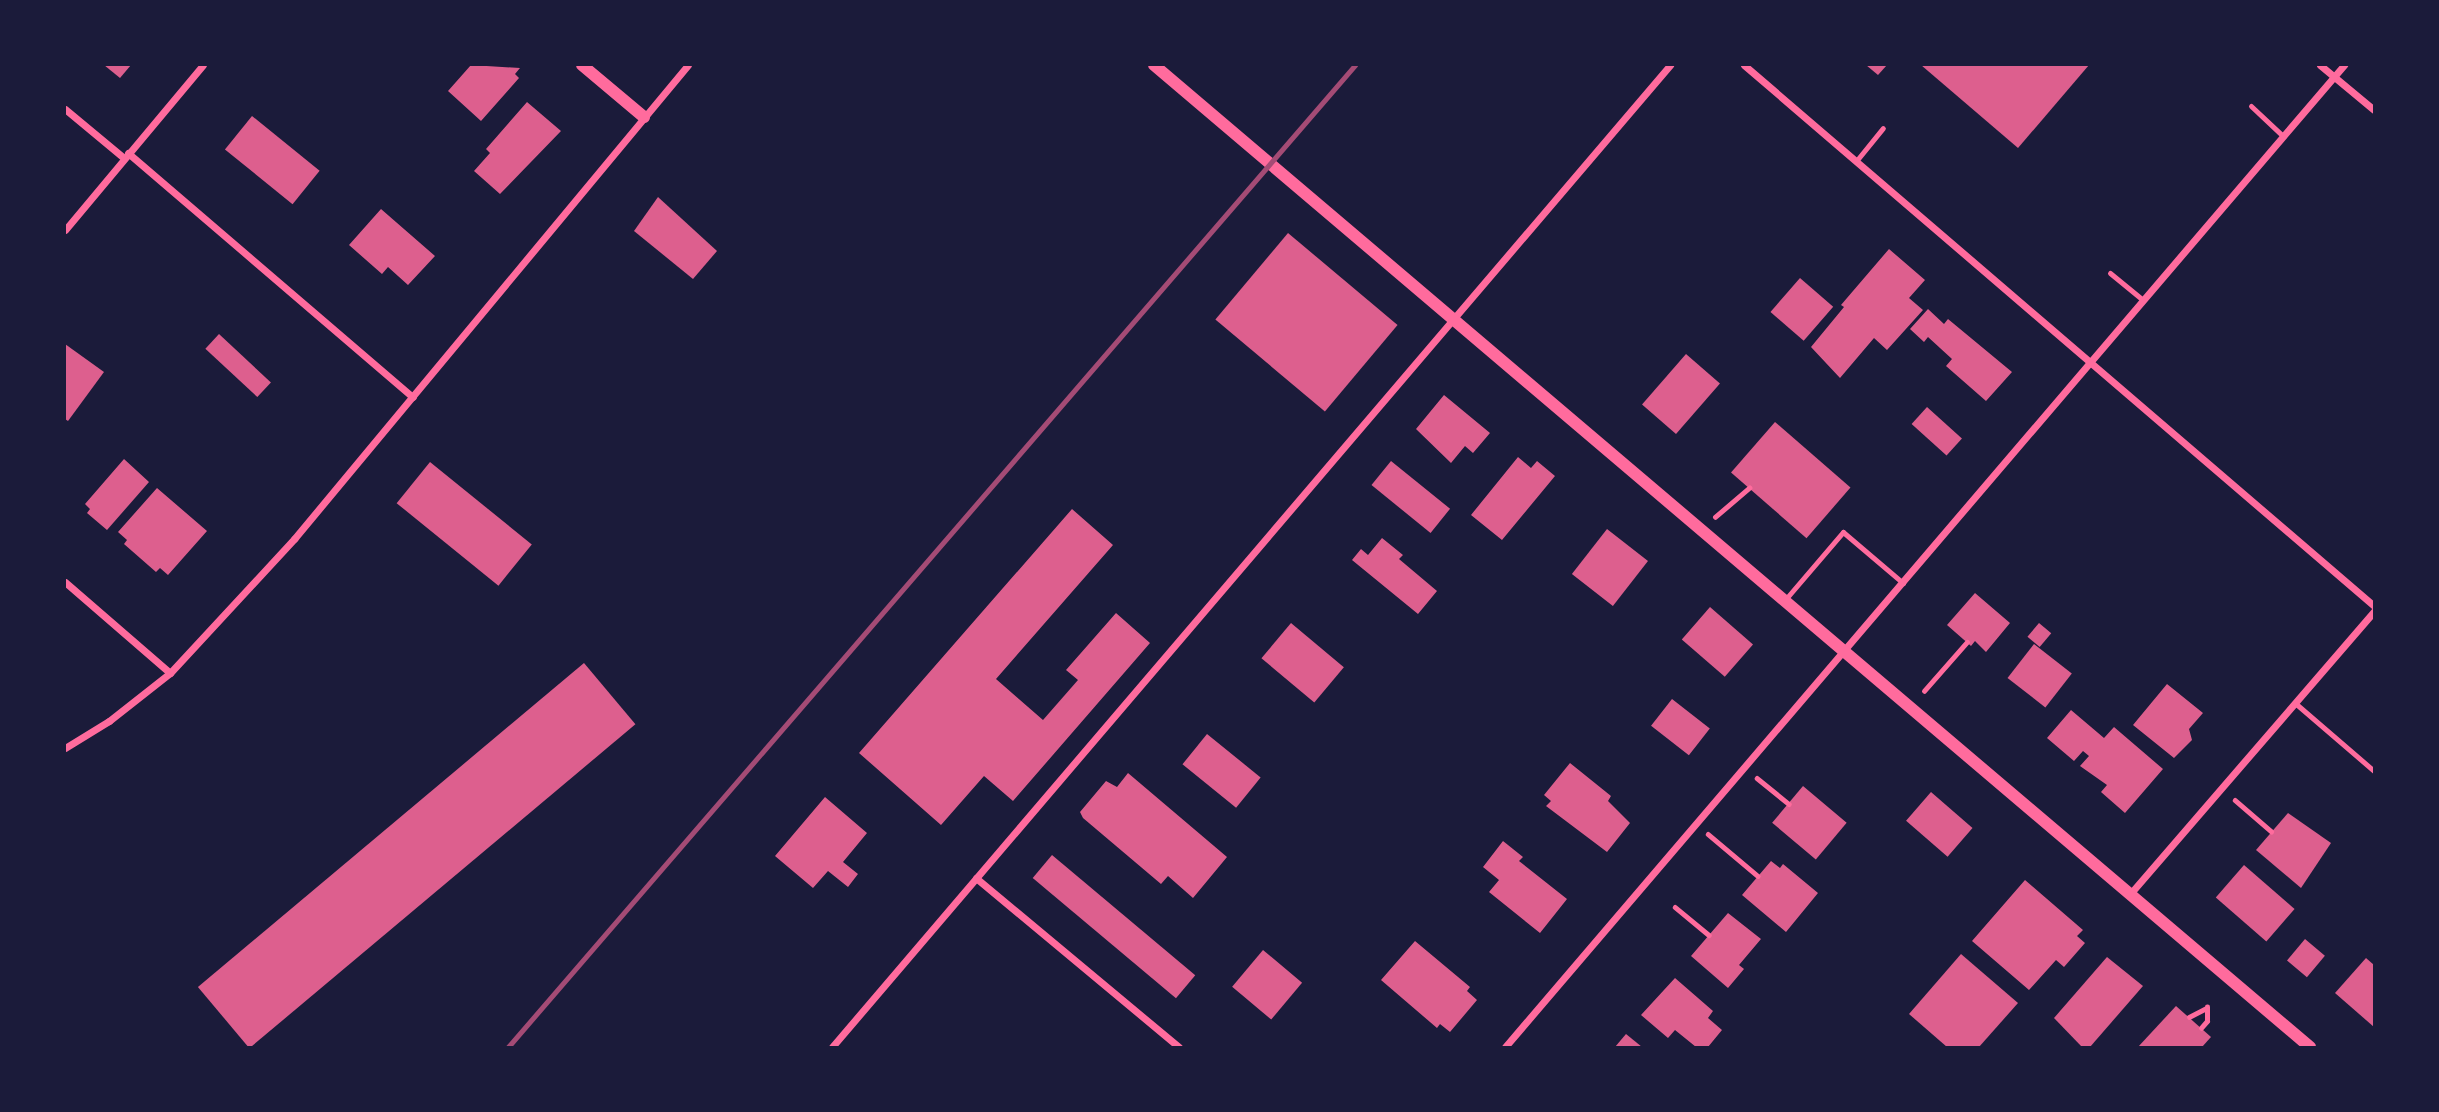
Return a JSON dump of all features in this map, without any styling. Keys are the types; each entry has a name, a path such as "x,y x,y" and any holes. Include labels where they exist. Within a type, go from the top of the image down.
{"street":[{"path":"65,230 203,65"},
{"path":"582,65 644,117"},
{"path":"65,748 109,721 170,673 294,539 688,65"},
{"path":"1154,65 2310,1047"},
{"path":"832,1047 1450,319 1670,65"},
{"path":"1744,65 2374,609 2130,894"},
{"path":"2320,65 2374,110"},
{"path":"1505,1047 2344,65"},
{"path":"65,109 126,156 413,397"},
{"path":"65,582 170,673"},
{"path":"976,878 1179,1047"}],"lane":[{"path":"2251,106 2283,136"},
{"path":"1857,160 1883,128"},
{"path":"2110,273 2143,300"},
{"path":"1784,601 1843,532 1903,583"},
{"path":"2295,703 2374,771"}],"path":[{"path":"1703,532 1724,506 1749,488"},
{"path":"1909,708 1967,642"},
{"path":"1745,768 1788,804"},
{"path":"2221,789 2271,831"},
{"path":"1697,824 1758,876"},
{"path":"1675,908 1709,935"},
{"path":"2189,1017 2206,1008 2207,1021 2201,1028"}],"building":[{"path":"104,65 131,65 120,78"},
{"path":"471,65 520,68 515,74 519,78 481,121 448,91"},
{"path":"1866,65 1887,65 1878,75"},
{"path":"1921,65 2089,65 2018,148"},
{"path":"527,102 561,131 500,194 474,171 490,153 486,149"},
{"path":"252,116 320,171 293,204 225,149"},
{"path":"658,197 717,251 693,279 634,231"},
{"path":"381,209 435,256 408,285 388,267 382,274 349,245"},
{"path":"1288,233 1398,325 1325,411 1215,320"},
{"path":"1889,249 1925,280 1909,298 1923,310 1887,350 1874,338 1840,378 1811,347 1844,307 1841,305"},
{"path":"1800,278 1833,307 1804,341 1770,312"},
{"path":"1928,309 1944,324 1948,319 2012,372 1986,401 1946,366 1952,359 1928,337 1924,342 1910,329"},
{"path":"219,334 271,382 257,397 205,349"},
{"path":"65,344 104,372 68,421 65,419"},
{"path":"1686,354 1720,384 1676,434 1642,405"},
{"path":"1444,395 1490,433 1473,453 1465,446 1451,463 1416,429"},
{"path":"1927,407 1962,438 1947,456 1912,424"},
{"path":"1775,422 1850,488 1807,538 1731,473"},
{"path":"1518,457 1531,468 1537,461 1555,476 1502,540 1471,515"},
{"path":"124,459 149,482 107,530 87,513 90,509 85,504"},
{"path":"1391,461 1450,509 1431,533 1371,485"},
{"path":"430,462 532,544 498,586 397,503"},
{"path":"157,488 207,531 168,575 160,568 156,572 124,544 127,540 118,532"},
{"path":"1072,509 1113,545 996,679 1043,720 1078,680 1066,670 1116,613 1150,643 1013,801 984,776 941,825 859,753"},
{"path":"1607,529 1648,561 1613,606 1572,574"},
{"path":"1382,538 1403,555 1399,559 1437,591 1418,614 1352,560 1361,549 1368,555"},
{"path":"1975,593 2010,623 1986,652 1975,641 1971,646 1947,625"},
{"path":"1710,607 1753,644 1725,677 1682,639"},
{"path":"1291,623 1344,667 1314,703 1261,658"},
{"path":"2039,623 2051,633 2040,647 2027,637"},
{"path":"2034,644 2072,674 2045,707 2008,678"},
{"path":"584,663 635,724 251,1047 198,987"},
{"path":"2167,684 2203,713 2189,729 2192,740 2174,758 2133,725"},
{"path":"1672,699 1710,729 1689,755 1651,726"},
{"path":"2071,710 2104,738 2114,727 2163,769 2125,813 2101,792 2107,785 2080,766 2089,756 2083,751 2074,761 2047,738"},
{"path":"1207,734 1261,777 1236,808 1182,764"},
{"path":"1570,763 1611,796 1608,801 1630,823 1607,852 1546,806 1551,801 1544,795"},
{"path":"1128,773 1227,857 1193,898 1168,876 1161,884 1083,818 1080,812 1106,781 1117,787"},
{"path":"1803,786 1847,823 1816,859 1772,823"},
{"path":"1931,792 1973,828 1948,857 1906,821"},
{"path":"825,797 867,833 843,862 858,874 848,887 828,871 813,888 775,856"},
{"path":"2288,813 2331,843 2301,888 2256,850"},
{"path":"1503,841 1523,857 1519,861 1567,899 1540,933 1489,892 1499,880 1483,867"},
{"path":"1052,855 1195,975 1176,998 1033,878"},
{"path":"1771,861 1780,868 1783,864 1818,893 1786,932 1742,895"},
{"path":"2244,865 2295,909 2266,941 2216,897"},
{"path":"2025,880 2083,930 2077,936 2085,943 2064,967 2056,960 2029,990 1972,941"},
{"path":"1728,913 1761,939 1739,965 1744,969 1728,988 1691,956"},
{"path":"2305,939 2325,956 2307,977 2287,960"},
{"path":"1415,941 1470,987 1467,991 1477,1000 1450,1032 1440,1024 1437,1028 1381,980"},
{"path":"1263,950 1302,983 1271,1020 1232,987"},
{"path":"1961,954 2018,1003 1979,1047 1947,1047 1909,1014"},
{"path":"2107,957 2143,986 2090,1047 2082,1047 2054,1018"},
{"path":"2366,958 2374,965 2374,1027 2335,993"},
{"path":"1675,978 1713,1011 1708,1018 1722,1030 1708,1047 1696,1047 1675,1030 1668,1038 1641,1015"},
{"path":"2176,1006 2211,1037 2202,1047 2138,1047"},
{"path":"1626,1034 1642,1047 1615,1047"}],"railway":[{"path":"508,1047 1355,65"}]}
